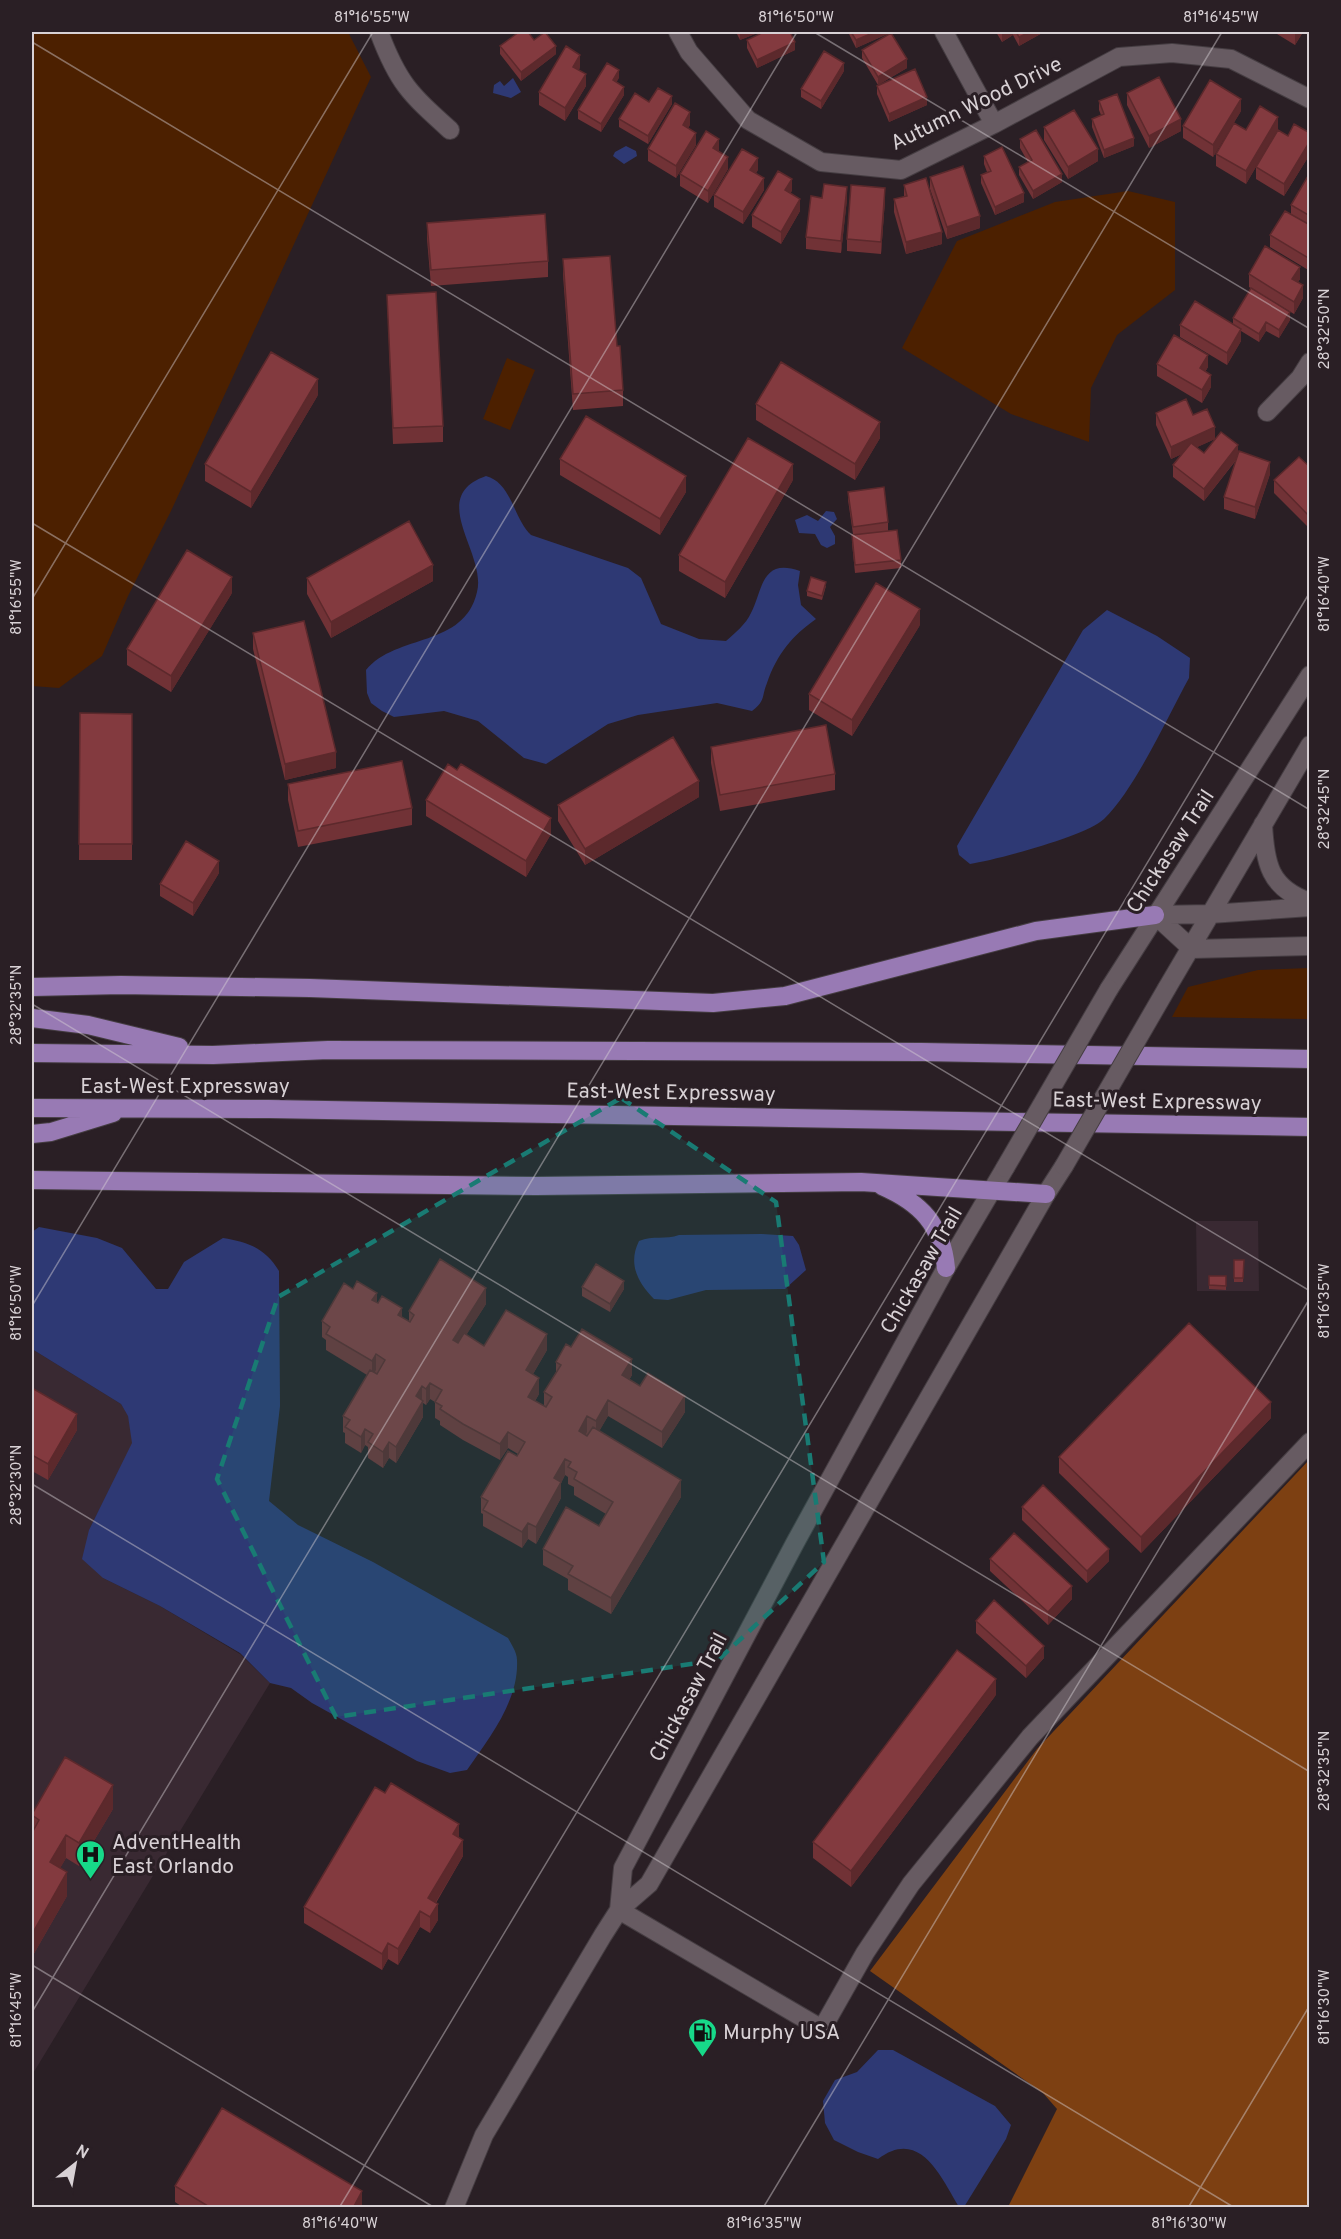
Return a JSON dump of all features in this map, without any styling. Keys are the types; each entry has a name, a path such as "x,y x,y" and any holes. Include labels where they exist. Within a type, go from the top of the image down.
{"highway":[{"path":"32,987 310,988 713,1003 785,996 1036,931 1155,915"},
{"path":"32,1018 88,1025 213,1055"},
{"name":"East-West Expressway","path":"32,1053 213,1055 340,1050 910,1052 1310,1059"},
{"path":"32,1134 51,1132 135,1107"},
{"name":"East-West Expressway","path":"32,1108 135,1107 1310,1127"},
{"path":"32,1180 536,1186 872,1182 994,1188 1046,1194"},
{"path":"872,1182 899,1194 929,1220 944,1245 946,1268"}],"street":[{"path":"379,32 400,80 410,94 450,130"},
{"name":"Autumn Wood Drive","path":"678,32 689,52 748,120 821,162 901,170 994,124 1119,57 1172,53 1231,59 1310,99"},
{"path":"944,32 994,124"},
{"path":"1267,412 1300,378 1310,362"},
{"name":"Chickasaw Trail","path":"619,1910 623,1868 946,1268 1109,989 1310,675"},
{"name":"Chickasaw Trail","path":"454,2208 463,2181 484,2135 619,1910 649,1884 1046,1194 1310,745"},
{"path":"1263,824 1264,856 1270,873 1294,897 1310,902"},
{"path":"1155,915 1210,914 1310,907"},
{"path":"1155,915 1192,949 1310,946"},
{"path":"619,1910 822,2030 865,1953 911,1884 1030,1737 1310,1442"}],"highlighted area":[{"path":"621,1098 776,1202 824,1562 718,1660 336,1717 217,1479 278,1297"}],"shaded area":[{"path":"32,32 348,32 371,77 102,656 59,688 32,686"},
{"path":"1128,191 1175,202 1175,290 1117,335 1091,388 1089,442 1011,414 902,348 957,241 1055,202"},
{"path":"507,358 535,370 510,430 483,419"},
{"path":"1309,968 1309,1019 1172,1017 1188,987 1258,970"},
{"path":"1196,1221 1258,1221 1259,1291 1197,1291"},
{"name":"AdventHealth East Orlando","path":"32,1349 121,1404 128,1415 133,1443 89,1530 103,1578 160,1606 240,1654 270,1683 32,2075"},
{"path":"1309,1460 1309,2207 1008,2207 1057,2109 1043,2093 870,1971 1037,1749"}],"water":[{"path":"513,78 521,92 511,98 493,93 494,85 500,81 504,86"},
{"path":"626,146 636,151 637,156 624,164 613,156 615,152"},
{"path":"486,476 495,480 507,493 520,520 531,535 628,568 641,578 661,624 699,639 726,641 749,617 765,578 778,568 800,571 798,585 801,605 816,619 793,639 781,654 761,701 752,711 717,703 638,715 608,724 546,764 524,758 478,721 444,711 394,717 371,703 367,693 366,670 379,658 395,650 444,632 459,623 470,610 477,592 478,577 459,512 461,497 469,485"},
{"path":"826,511 834,512 837,519 830,527 835,536 835,544 827,548 821,545 815,534 799,533 795,520 807,515 818,521"},
{"path":"1107,610 1157,636 1190,658 1189,678 1150,752 1116,806 1094,826 1061,840 970,864 959,855 957,846 1083,630"},
{"path":"39,1227 97,1238 122,1248 156,1289 168,1289 184,1262 223,1238 255,1247 274,1263 279,1271 280,1406 269,1501 298,1525 373,1562 508,1638 517,1657 513,1690 501,1718 467,1770 450,1773 417,1761 312,1703 291,1688 270,1683 240,1653 160,1606 103,1578 82,1559 89,1530 132,1443 128,1416 121,1404 32,1349 32,1232"},
{"path":"679,1235 793,1236 799,1245 806,1270 785,1289 706,1290 668,1300 654,1299 643,1286 634,1265 639,1241 644,1239"},
{"path":"878,2050 893,2050 995,2106 1011,2125 1006,2139 964,2207 959,2207 937,2170 917,2152 906,2149 893,2151 878,2159 834,2140 825,2123 823,2101 835,2080 857,2072"}],"building":[{"path":"519,32 528,32 534,40 545,32 556,46 521,72 500,46"},
{"path":"764,32 790,32 795,42 757,60 747,40"},
{"path":"851,32 875,32 856,40"},
{"path":"1016,32 1030,32 1019,37"},
{"path":"891,33 907,59 878,77 862,50"},
{"path":"566,46 580,55 573,67 586,74 565,108 539,92"},
{"path":"824,51 844,63 821,101 801,89"},
{"path":"607,63 619,70 613,80 624,87 601,124 578,110"},
{"path":"915,69 927,97 889,114 877,86"},
{"path":"1159,77 1181,119 1149,136 1127,93"},
{"path":"1210,80 1241,99 1213,145 1183,126"},
{"path":"658,88 672,96 648,136 619,119 635,93 649,102"},
{"path":"1117,94 1134,138 1104,150 1092,119 1104,114 1099,101"},
{"path":"675,103 690,112 683,125 696,133 676,166 648,149"},
{"path":"1260,106 1278,117 1246,171 1216,154 1234,123 1246,130"},
{"path":"1074,110 1098,149 1068,167 1044,127"},
{"path":"1294,124 1310,133 1310,141 1284,184 1256,167 1278,130 1288,136"},
{"path":"1036,130 1062,174 1033,191 1019,167 1032,160 1020,139"},
{"path":"706,131 719,139 713,148 728,157 708,191 680,174"},
{"path":"1002,147 1024,193 995,207 981,175 991,171 984,156"},
{"path":"742,149 758,158 750,170 764,178 743,212 714,195"},
{"path":"963,166 980,216 947,227 930,177"},
{"path":"778,171 792,179 785,190 800,199 781,232 752,215"},
{"path":"1308,176 1310,177 1310,216 1291,205"},
{"path":"926,178 942,232 906,242 894,199 907,196 904,185"},
{"path":"824,184 847,187 841,241 806,237 811,196 822,198"},
{"path":"851,185 885,188 881,242 847,239"},
{"path":"1285,211 1310,225 1310,259 1270,235"},
{"path":"545,214 548,261 431,270 427,223"},
{"path":"1265,246 1300,267 1292,279 1303,285 1294,302 1249,274"},
{"path":"610,256 623,390 573,394 563,259"},
{"path":"1251,288 1290,312 1279,330 1266,322 1259,334 1233,318"},
{"path":"436,292 443,426 393,428 387,295"},
{"path":"1195,301 1241,329 1227,353 1180,325"},
{"path":"1174,335 1208,355 1200,368 1211,375 1202,390 1157,364"},
{"path":"271,352 318,379 251,492 205,464"},
{"path":"781,362 880,422 855,464 756,404"},
{"path":"1186,399 1193,415 1207,409 1215,427 1171,447 1156,413"},
{"path":"586,416 686,476 660,519 560,459"},
{"path":"1221,432 1238,445 1204,489 1173,465 1191,443 1204,453"},
{"path":"748,438 793,464 725,582 679,555"},
{"path":"1239,451 1270,462 1255,507 1224,497"},
{"path":"1299,457 1310,467 1310,517 1274,480"},
{"path":"884,487 888,522 853,527 848,492"},
{"path":"409,521 433,565 331,622 307,578"},
{"path":"897,530 901,560 855,565 852,535"},
{"path":"187,550 232,577 171,676 127,649"},
{"path":"811,577 826,582 822,596 807,591"},
{"path":"876,583 920,609 852,720 809,694"},
{"path":"304,621 336,752 285,764 253,633"},
{"path":"80,713 132,714 132,844 79,844"},
{"path":"826,725 835,774 720,795 711,747"},
{"path":"673,737 699,781 585,849 558,805"},
{"path":"402,761 412,808 298,831 288,784"},
{"path":"448,764 457,770 461,764 551,818 526,861 426,800"},
{"path":"186,841 219,861 193,903 160,884"},
{"path":"440,1259 486,1288 453,1340 458,1343 464,1333 484,1346 506,1310 547,1334 526,1370 539,1378 528,1397 546,1407 552,1397 544,1392 561,1365 556,1362 566,1344 571,1347 582,1329 632,1359 622,1375 640,1386 648,1373 685,1396 662,1432 608,1400 596,1421 587,1416 579,1431 587,1436 593,1427 681,1480 611,1598 568,1574 573,1566 543,1549 566,1507 599,1526 613,1502 574,1479 577,1472 568,1467 571,1462 565,1459 554,1478 561,1482 536,1527 528,1523 522,1532 483,1510 488,1501 481,1497 508,1451 517,1456 525,1442 508,1432 500,1444 463,1424 440,1409 442,1406 435,1402 442,1390 430,1383 426,1389 422,1386 416,1396 423,1401 396,1447 389,1442 383,1452 368,1442 373,1434 365,1429 361,1437 345,1427 350,1420 343,1416 370,1370 377,1374 385,1360 376,1354 372,1361 326,1334 330,1327 322,1321 344,1283 353,1289 357,1281 377,1293 372,1300 378,1303 382,1296 402,1308 398,1315 410,1322 414,1315 409,1311"},
{"path":"1234,1260 1244,1260 1243,1278 1234,1278"},
{"path":"596,1264 624,1281 610,1304 582,1287"},
{"path":"1209,1276 1226,1276 1226,1286 1209,1285"},
{"path":"1189,1323 1271,1402 1141,1537 1059,1457"},
{"path":"32,1388 77,1414 48,1464 32,1455"},
{"path":"1043,1485 1109,1549 1087,1571 1022,1507"},
{"path":"1014,1533 1072,1586 1048,1612 990,1559"},
{"path":"994,1600 1044,1646 1026,1666 976,1621"},
{"path":"957,1650 996,1679 851,1871 813,1842"},
{"path":"65,1757 113,1785 79,1843 66,1835 50,1862 67,1872 32,1934 32,1833 39,1820 32,1814"},
{"path":"391,1783 459,1824 453,1834 463,1840 428,1898 438,1904 430,1917 420,1911 398,1949 388,1943 382,1954 304,1907 375,1787 385,1793"},
{"path":"222,2108 362,2191 353,2208 211,2208 175,2186"}],"place":[{"name":"AdventHealth East Orlando","path":"91,1880"},
{"name":"Murphy USA","path":"702,2058"}]}
